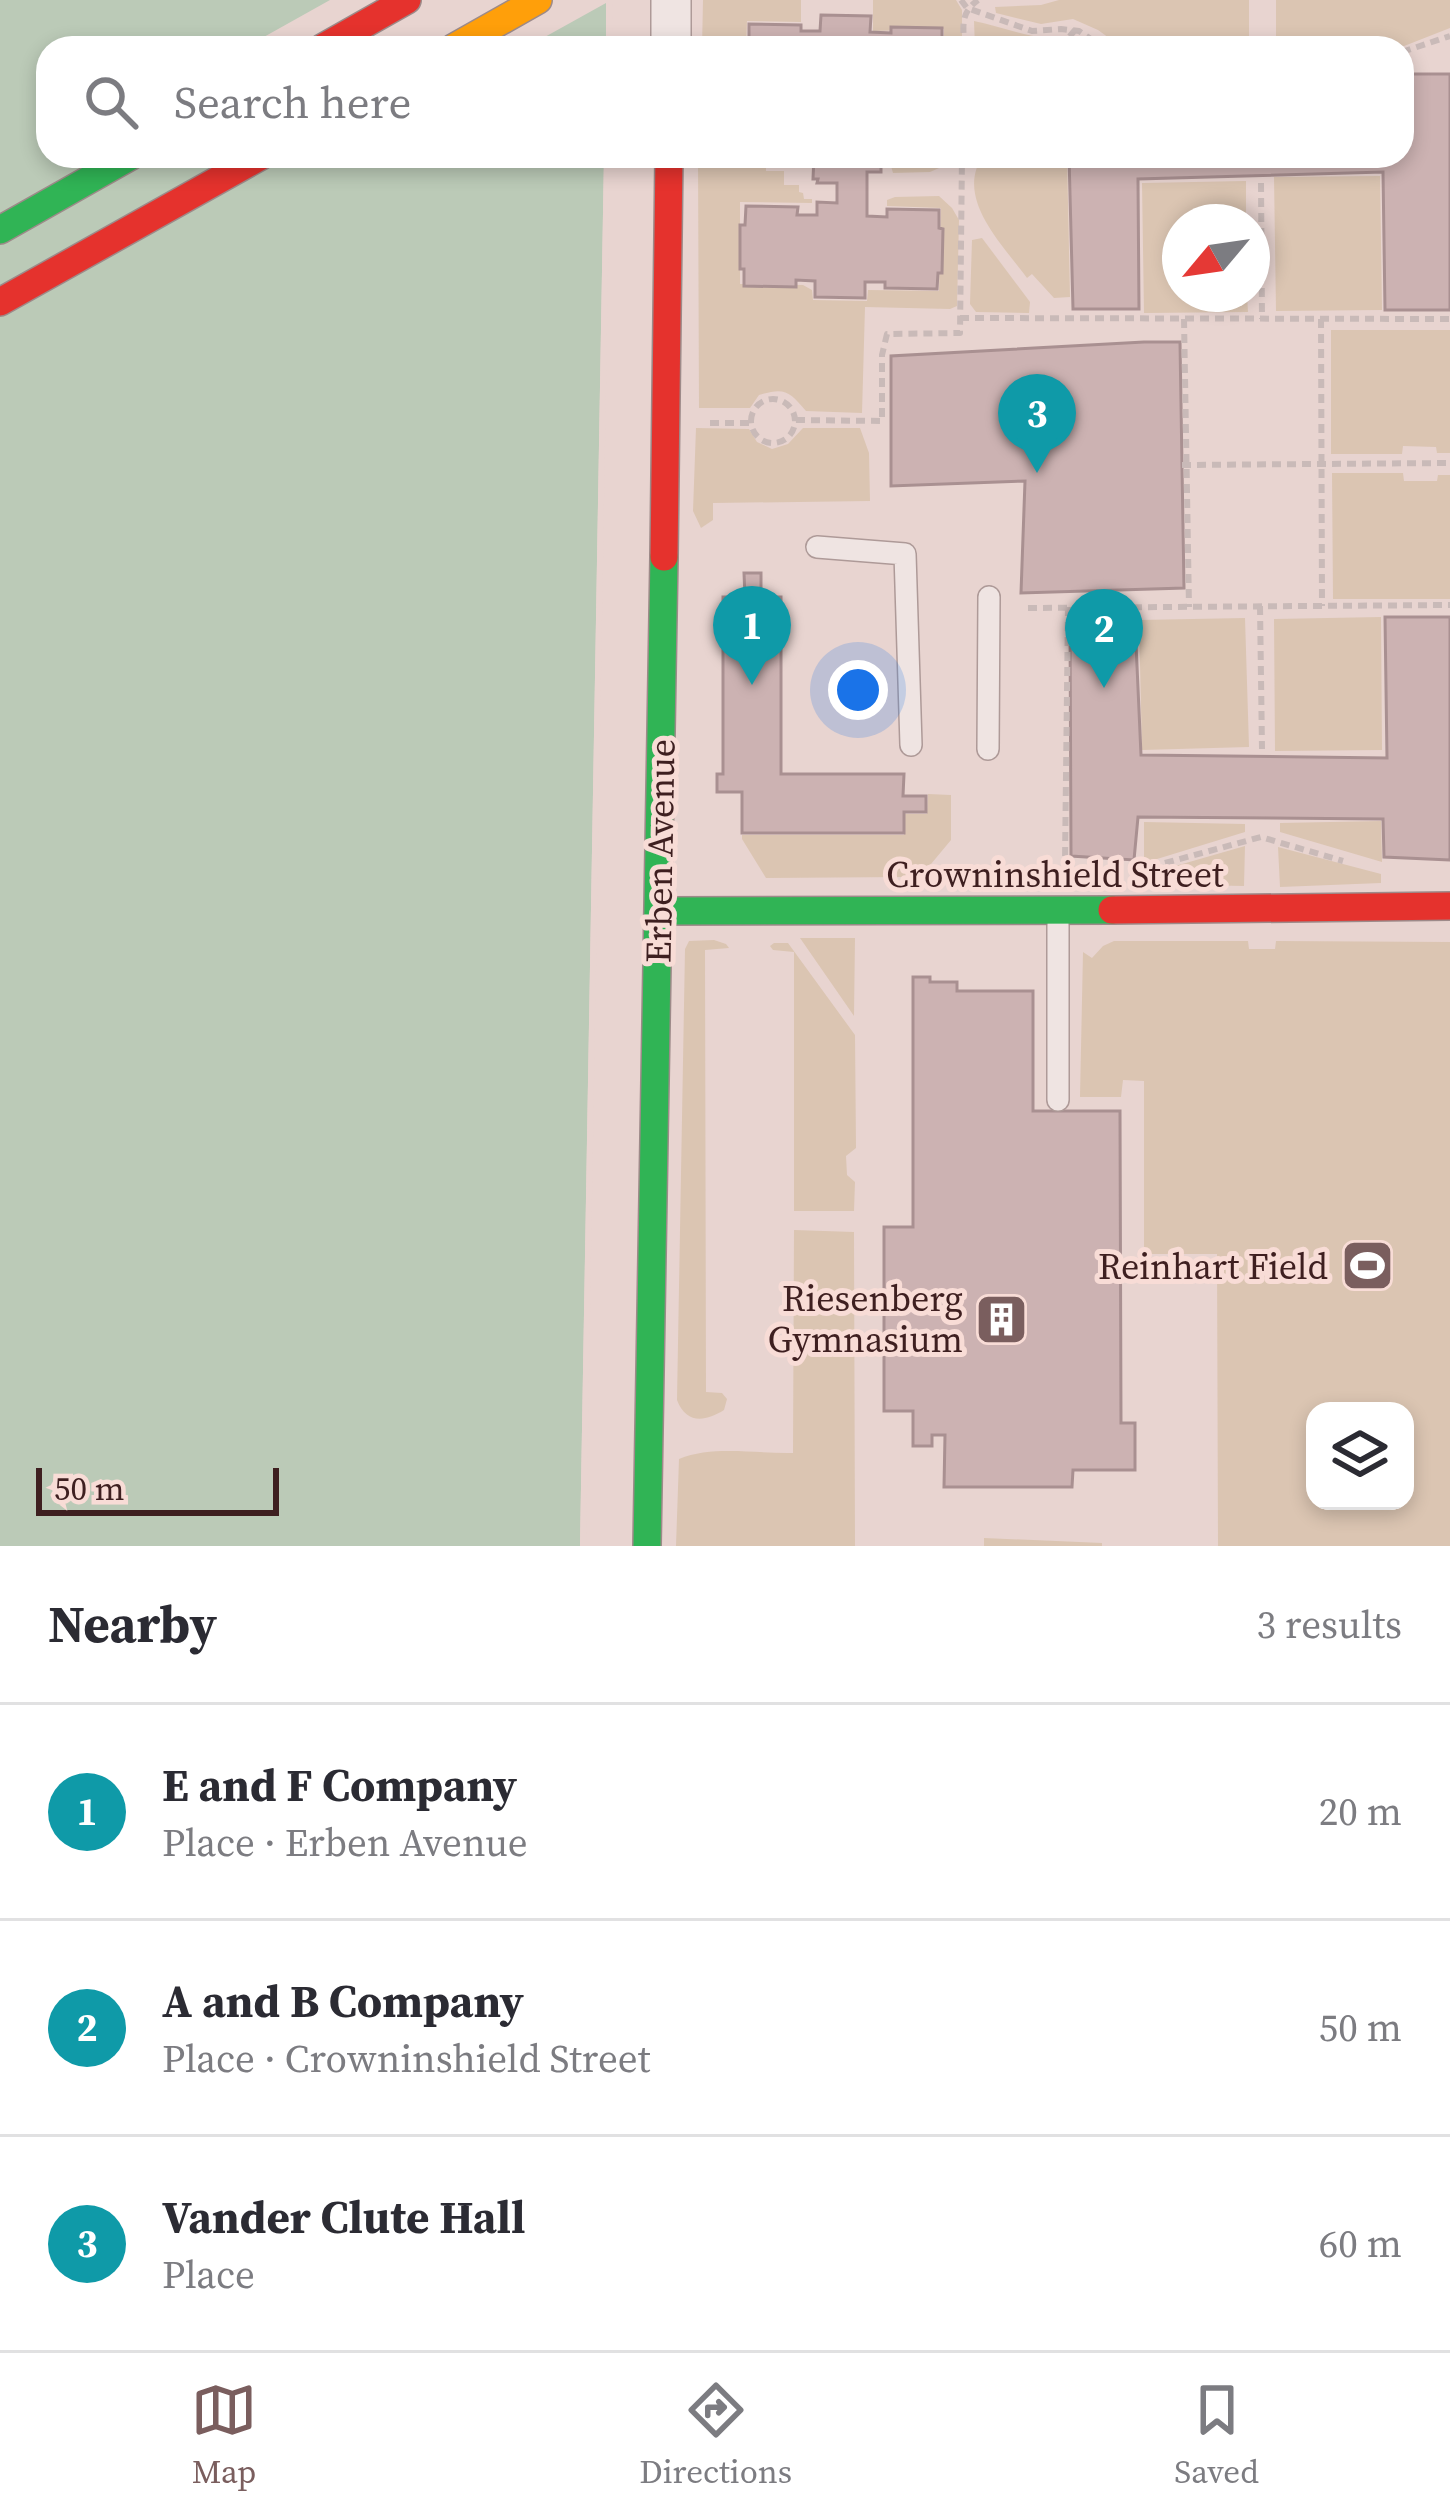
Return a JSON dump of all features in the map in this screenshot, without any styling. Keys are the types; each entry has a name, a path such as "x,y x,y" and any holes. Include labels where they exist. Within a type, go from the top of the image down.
{"main road":[{"path":"343,36 407,0"},
{"path":"474,36 538,0"},
{"path":"0,230 110,168"},
{"path":"0,302 240,168"},
{"name":"Erben Avenue","path":"647,1546 669,168"},
{"name":"Crowninshield Street","path":"660,910 1450,906"}],"street":[{"path":"671,0 671,36"}],"lane":[{"path":"817,547 905,554 910,746"},
{"path":"988,749 989,597"},
{"path":"1058,911 1058,1100"}],"path":[{"path":"961,0 967,8 1032,31 1075,30 1085,36"},
{"path":"964,36 964,15 978,0"},
{"path":"1070,36 1075,30"},
{"path":"1414,48 1450,36"},
{"path":"796,421 881,421 886,334 960,333 965,168"},
{"path":"1261,183 1262,319"},
{"path":"960,319 1450,320"},
{"path":"1184,319 1189,607"},
{"path":"1321,319 1322,606"},
{"path":"772,399 791,407 796,421 791,435 778,443 757,437 751,423 759,404 772,399"},
{"path":"710,423 751,423"},
{"path":"1184,465 1450,463"},
{"path":"1028,608 1450,605"},
{"path":"1260,606 1262,749"},
{"path":"1068,608 1065,861 1076,867"},
{"path":"1162,864 1262,837 1348,862"}],"shaded area":[{"path":"0,0 607,0 606,36 36,36 36,168 604,168 580,1546 0,1546"},
{"path":"703,0 801,0 801,22 747,21 746,36 702,36"},
{"path":"873,0 956,0 962,10 962,36 944,36 944,29 873,31"},
{"path":"1059,0 1249,0 1249,36 1106,36 1073,19 1041,24 996,13 995,7"},
{"path":"1276,0 1450,0 1450,28 1414,42 1414,36 1276,36"},
{"path":"974,21 1035,36 975,36"},
{"path":"698,168 784,171 784,185 799,185 804,199 812,199 812,203 740,202 740,284 803,285 812,290 813,300 867,301 868,290 939,291 941,208 887,206 887,200 939,196 952,208 959,220 957,306 865,307 862,413 806,411 781,391 759,395 750,408 699,408"},
{"path":"892,168 939,168 930,172 893,173"},
{"path":"978,168 1067,168 1070,297 1054,298 1032,274 1027,278 995,236 978,204"},
{"path":"1380,176 1382,310 1276,311 1274,177"},
{"path":"1246,181 1246,204 1162,204 1162,312 1248,312 1144,313 1142,183"},
{"path":"982,238 1030,302 1029,313 976,312 970,304 972,240"},
{"path":"1331,330 1450,330 1450,453 1437,453 1436,447 1403,446 1402,454 1331,454"},
{"path":"696,428 749,429 757,442 772,449 788,444 803,428 860,428 869,453 870,501 713,503 713,520 701,528 693,511"},
{"path":"1332,473 1403,473 1404,481 1437,481 1438,475 1450,475 1450,599 1333,599"},
{"path":"1381,617 1382,750 1275,751 1274,619"},
{"path":"1245,618 1249,747 1142,750 1139,620"},
{"path":"928,794 951,795 951,840 931,864 906,877 766,878 742,839 742,835 904,835 905,814 927,814"},
{"path":"1381,821 1382,862 1280,832 1280,823"},
{"path":"1144,822 1245,824 1245,832 1144,863"},
{"path":"1245,846 1244,886 1144,884 1144,875"},
{"path":"1278,847 1381,874 1381,883 1280,887"},
{"path":"800,938 855,938 854,1016"},
{"path":"714,940 729,948 705,950 706,1392 722,1393 727,1399 724,1410 697,1418 685,1413 677,1400 685,949 689,941"},
{"path":"1114,941 1248,941 1249,949 1275,949 1276,941 1450,942 1450,1546 1218,1546 1217,1254 1144,1254 1144,1081 1123,1080 1121,1097 1080,1097 1083,952 1092,958"},
{"path":"774,943 788,943 855,1035 856,1148 846,1156 847,1175 855,1182 854,1211 794,1211 794,952 773,950"},
{"path":"794,1230 854,1232 855,1546 676,1546 679,1459 720,1451 793,1453"},
{"path":"984,1538 1102,1543 1102,1546 984,1546"}],"pier":[{"path":"330,0 613,0 612,36 606,36 606,3 547,36 266,36"},
{"path":"604,168 610,168 586,1546 580,1546"}],"building":[{"path":"821,15 871,16 870,32 891,33 891,27 942,28 942,36 749,36 749,24 801,25 801,31 820,31"},
{"path":"1414,74 1450,74 1450,310 1385,310 1383,172 1138,179 1139,309 1073,309 1069,168 1414,168"},
{"path":"813,168 881,168 881,172 867,172 867,216 887,217 887,209 939,210 942,273 938,273 937,289 885,288 885,282 865,282 865,298 815,297 815,281 796,280 796,287 744,286 740,225 745,225 746,206 798,207 797,215 817,215 817,202 837,203 837,183 813,179"},
{"path":"1180,342 1184,588 1021,593 1025,481 891,486 891,356"},
{"path":"744,573 761,573 761,597 781,597 781,774 904,774 903,796 926,796 926,812 904,812 904,833 742,833 742,792 717,792 717,774 723,774 723,597 745,597"},
{"path":"1385,617 1450,617 1450,860 1384,857 1383,819 1138,817 1134,860 1071,856 1070,620 1135,621 1141,755 1387,758"},
{"name":"Riesenberg Gymnasium","path":"913,977 957,982 957,991 1033,991 1033,1111 1120,1111 1121,1423 1135,1423 1135,1470 1073,1470 1072,1487 944,1487 945,1435 932,1435 932,1446 913,1446 913,1411 884,1411 884,1227 913,1227"}],"traffic: fast":[{"path":"0,230 110,168"},
{"path":"647,1546 664,557"},
{"path":"660,911 1112,910"}],"traffic: slow":[{"path":"474,36 538,0"}],"traffic: jam":[{"path":"343,36 407,0"},
{"path":"0,302 240,168"},
{"path":"664,557 669,168"},
{"path":"1112,910 1450,906"}],"place":[{"name":"Vander Clute Hall","path":"1037,473"},
{"name":"E and F Company","path":"752,685"},
{"name":"A and B Company","path":"1104,688"},
{"name":"Reinhart Field","path":"1367,1266"},
{"name":"Riesenberg Gymnasium","path":"1002,1319"}]}
